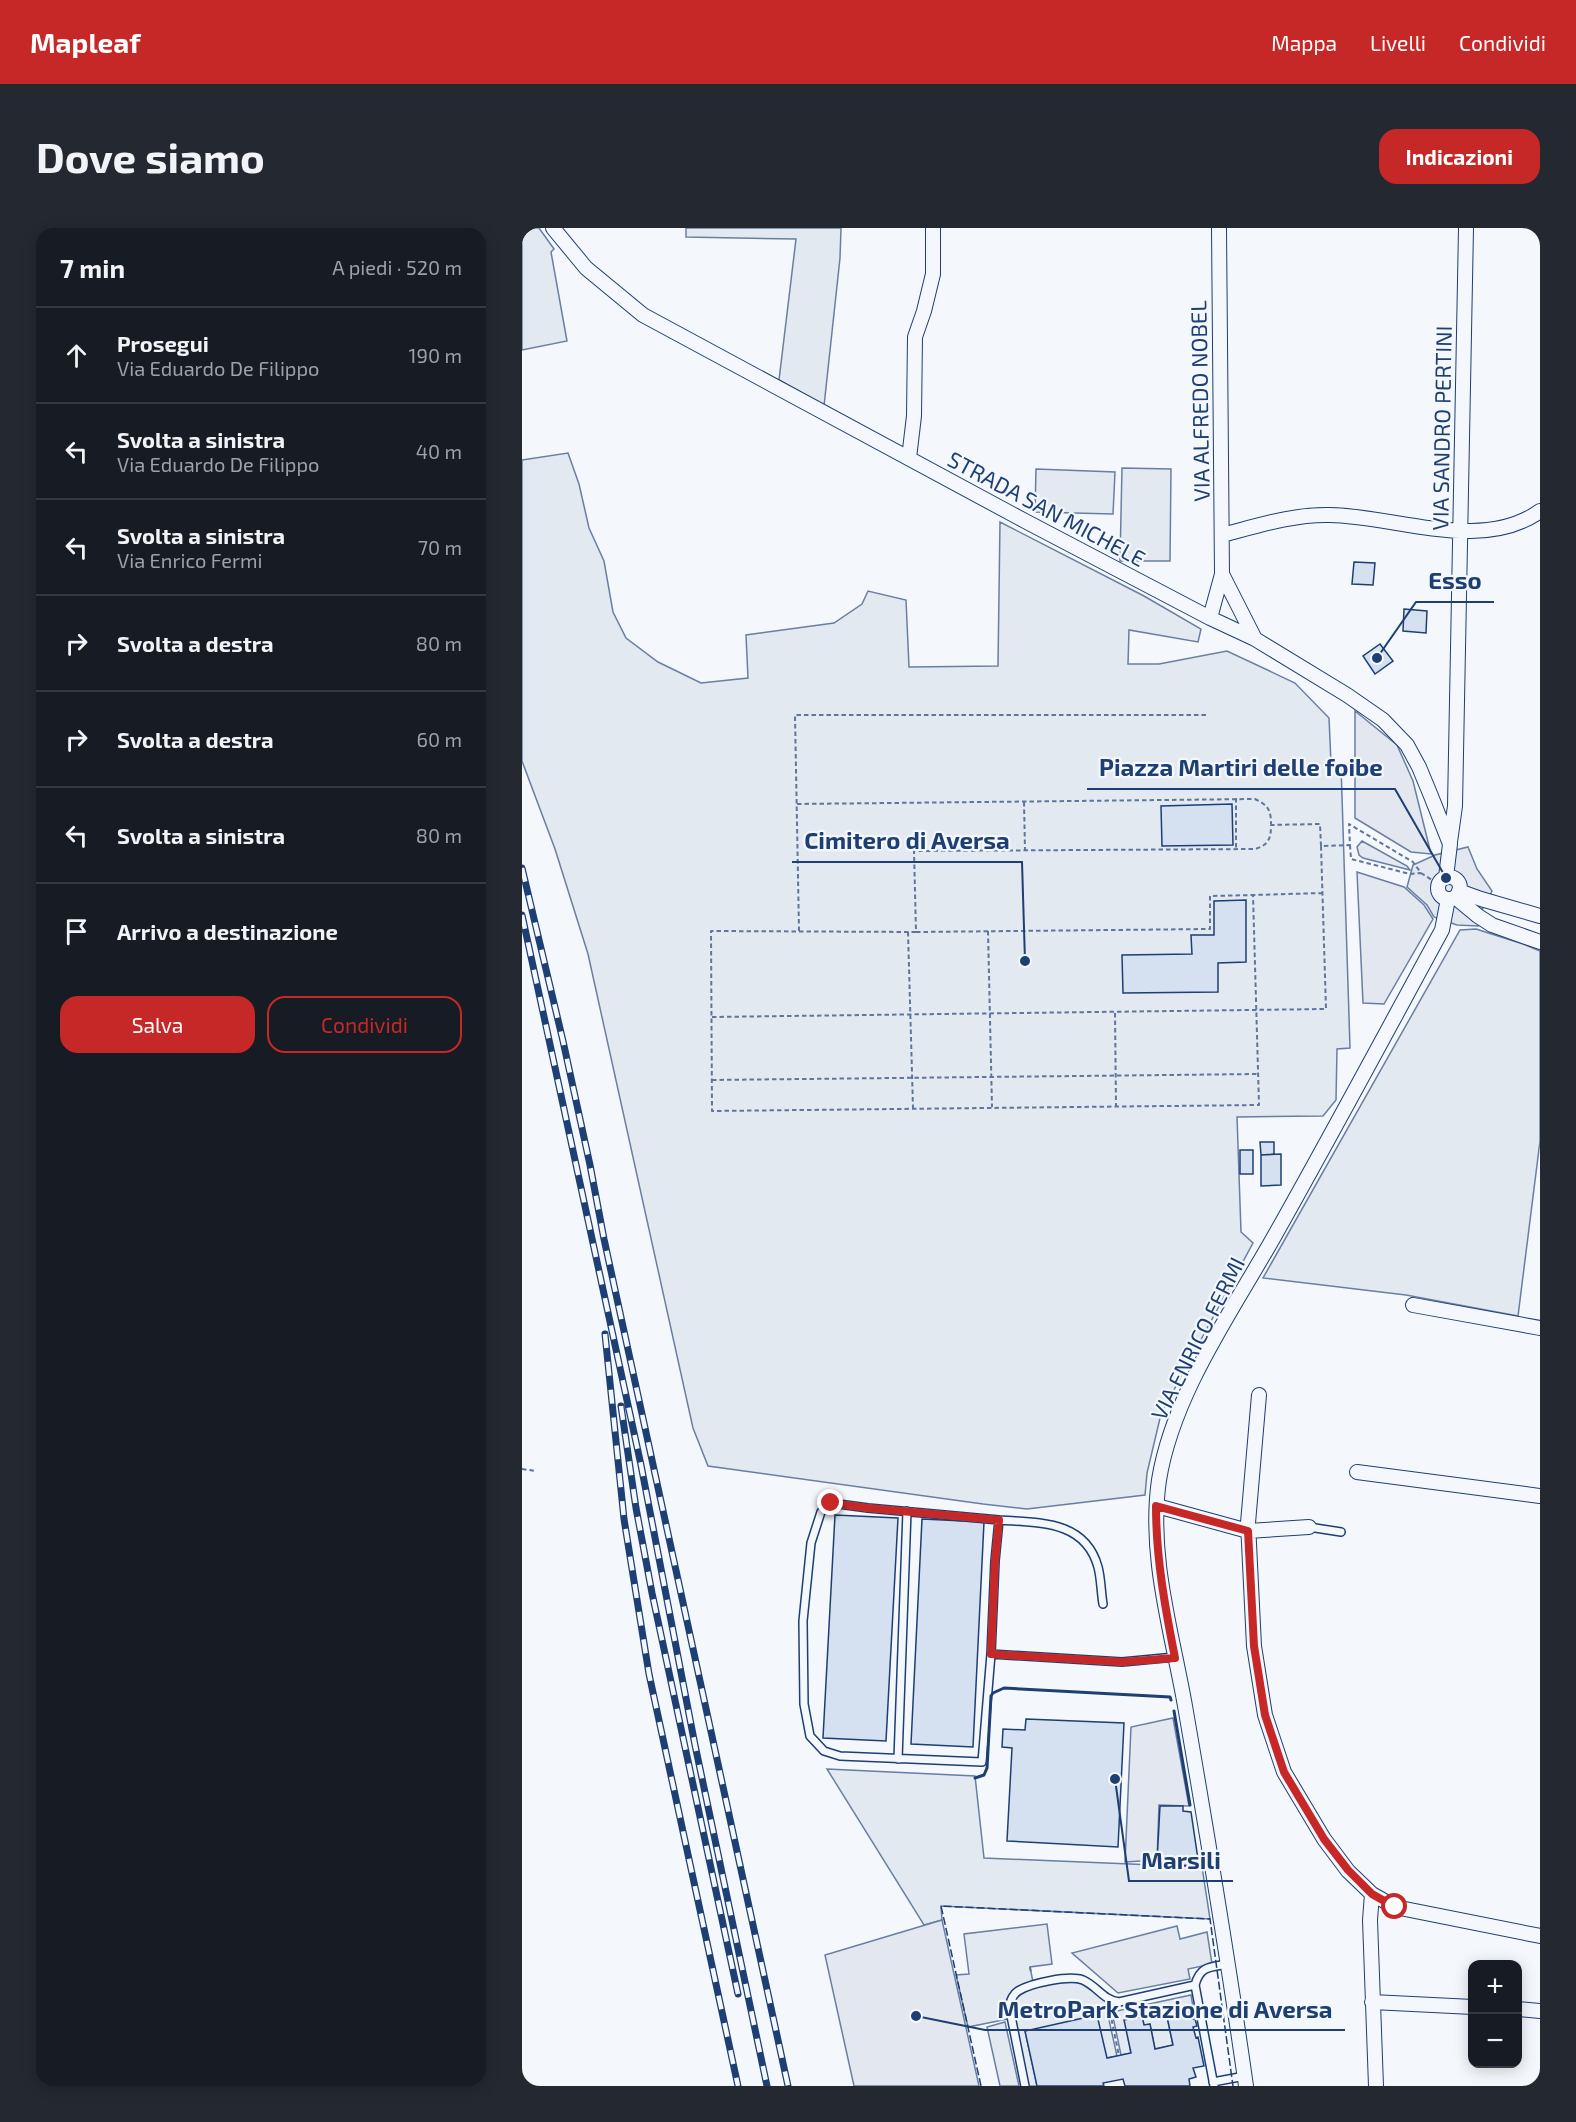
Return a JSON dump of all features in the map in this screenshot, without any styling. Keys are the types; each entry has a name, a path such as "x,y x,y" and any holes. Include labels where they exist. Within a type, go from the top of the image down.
{"street":[{"name":"STRADA SAN MICHELE","path":"553,228 586,268 643,315 1210,618 1256,639 1383,720 1407,745 1419,767 1450,844 1442,880"},
{"path":"909,458 914,416 915,337 933,274 933,228"},
{"name":"VIA ALFREDO NOBEL","path":"1210,618 1222,574 1219,228"},
{"name":"VIA SANDRO PERTINI","path":"1450,844 1455,806 1466,228"},
{"path":"1222,535 1282,519 1330,515 1460,532 1518,524 1540,511"},
{"name":"VIA ALFREDO NOBEL","path":"1222,574 1256,639"},
{"path":"1454,896 1458,881 1452,877 1442,880 1439,894 1454,896 1481,899 1540,916"},
{"path":"1454,896 1478,916 1492,924 1540,942"},
{"name":"VIA ENRICO FERMI","path":"1245,2081 1192,1746 1164,1605 1156,1538 1156,1506 1166,1443 1180,1406 1210,1349 1442,930 1454,896"},
{"path":"1413,1305 1540,1328"},
{"path":"1259,1395 1248,1531 1254,1646 1265,1715 1284,1772 1324,1839 1348,1870 1372,1894 1395,1907 1540,1936"},
{"path":"1357,1472 1540,1496"},
{"path":"1156,1506 1248,1531 1309,1527"},
{"path":"1372,1894 1370,1920 1376,2086"},
{"path":"1372,2002 1468,2007"},
{"path":"1522,2009 1540,2011"}],"lane":[{"path":"999,1520 982,1762 840,1756 824,1751 810,1736 804,1704 803,1621 811,1543 821,1512 831,1503 1046,1524 1072,1531 1087,1543 1098,1566 1103,1604"},
{"path":"898,1759 907,1511"},
{"path":"1309,1527 1341,1532"},
{"path":"991,1654 1122,1662 1175,1658"},
{"path":"1228,1964 1204,1969 1197,1975 1195,1985 1213,2084 1245,2081"},
{"path":"1025,2086 1009,2006 1018,1991 1065,1978 1082,1980 1110,2001 1119,2002 1195,1985"}],"path":[{"path":"800,931 795,715 1209,715"},
{"path":"796,804 1236,798 1256,799 1265,803 1270,811 1271,837 1265,846 1255,849 914,851 916,932"},
{"path":"1236,798 1236,849"},
{"path":"1024,801 1025,850"},
{"path":"712,1017 1326,1010 1320,824 1271,825"},
{"path":"1421,873 1413,862 1349,824 1351,860 1410,874 1421,873 1442,880"},
{"path":"1321,846 1350,845"},
{"path":"1253,895 1259,1105 712,1111 711,931 916,932 1210,929 1210,896 1323,893"},
{"path":"988,931 992,1107"},
{"path":"908,932 913,1108"},
{"path":"1115,1012 1116,1106"},
{"path":"712,1080 1258,1074"},
{"path":"522,1469 536,1471"},
{"path":"1114,2001 1110,2011 1119,2056"}],"shaded area":[{"path":"522,228 539,228 554,249 551,252 567,341 522,350"},
{"path":"686,228 841,228 840,258 824,406 779,380 796,239 686,237"},
{"path":"568,453 579,484 589,528 604,561 613,612 626,638 658,662 701,683 748,678 746,635 834,623 862,604 868,591 906,600 909,667 998,666 1000,522 1144,596 1201,629 1198,642 1129,630 1128,664 1159,664 1227,651 1295,683 1329,718 1331,763 1341,765 1350,1048 1337,1049 1336,1100 1323,1116 1237,1117 1241,1232 1253,1243 1161,1414 1147,1473 1145,1495 1027,1509 708,1466 693,1428 588,954 555,849 522,761 522,460"},
{"path":"1122,468 1171,469 1170,561 1120,561"},
{"path":"1036,469 1115,472 1113,514 1035,512"},
{"path":"1355,711 1397,745 1413,781 1431,854 1411,852 1355,818"},
{"path":"1362,841 1407,866 1410,870 1363,858 1359,855 1357,847"},
{"path":"1468,847 1477,869 1492,891 1482,910 1478,926 1457,925 1434,917 1427,905 1407,887 1413,865 1435,855"},
{"path":"1357,872 1404,887 1424,905 1433,919 1384,1004 1363,1003"},
{"path":"1476,929 1540,951 1540,1141 1518,1316 1406,1295 1263,1278 1460,930"},
{"path":"1173,1718 1189,1806 1159,1805 1157,1860 1125,1862 1131,1727"},
{"path":"827,1769 975,1776 984,1858 1202,1867 1210,1919 941,1906 942,1920 924,1925"},
{"path":"942,1920 979,2086 854,2086 825,1955"},
{"path":"1047,1924 1052,1964 1030,1967 1033,1982 1016,1992 1009,2000 1008,2019 968,2027 956,1975 969,1974 964,1934"},
{"path":"1177,1926 1180,1939 1207,1932 1212,1964 1188,1969 1190,1979 1118,1993 1072,1953"},
{"path":"1065,1981 1080,1983 1110,2003 1107,2011 1117,2056 1107,2058 1025,2031 1037,2086 1028,2086 1011,2008 1020,1995 1026,1991"},
{"path":"1191,1995 1195,2019 1189,2016 1186,2007 1166,2012 1173,2045 1155,2049 1150,2024 1144,2025 1142,2016 1125,2020 1131,2053 1121,2055 1112,2012"},
{"path":"1005,2022 1019,2086 1000,2086 987,2027"}],"building":[{"path":"1354,562 1375,563 1373,585 1352,584"},
{"path":"1404,609 1427,611 1426,633 1403,631"},
{"path":"1380,644 1393,661 1375,674 1363,656"},
{"path":"1232,804 1233,845 1162,846 1161,806"},
{"path":"1246,900 1246,962 1218,963 1218,992 1123,993 1122,955 1192,954 1191,935 1214,935 1214,901"},
{"path":"1260,1142 1274,1142 1274,1154 1261,1155"},
{"path":"1240,1150 1253,1150 1253,1174 1240,1174"},
{"path":"1281,1154 1281,1185 1261,1186 1261,1155"},
{"path":"835,1515 898,1518 886,1741 823,1738"},
{"path":"922,1519 984,1522 973,1747 911,1744"},
{"path":"1026,1719 1124,1723 1118,1847 1007,1841 1012,1748 1002,1747 1003,1729 1025,1730"},
{"path":"1160,1806 1183,1806 1183,1811 1191,1812 1199,1866 1153,1864 1157,1862"},
{"path":"1187,2007 1189,2016 1192,2015 1195,2019 1197,2026 1193,2027 1196,2038 1198,2037 1204,2066 1193,2068 1196,2077 1189,2079 1190,2086 1125,2086 1123,2079 1103,2083 1104,2086 1037,2086 1025,2031 1097,2015 1107,2058 1131,2053 1124,2020 1142,2016 1144,2025 1150,2024 1155,2049 1173,2045 1166,2012"}],"railway":[{"path":"522,868 563,1041 788,2086"},
{"path":"522,915 641,1465 695,1745 767,2086"},
{"path":"605,1334 624,1519 649,1674 738,2086"},
{"path":"621,1406 636,1508 652,1593 738,1994"}],"fence":[{"path":"981,2086 941,1906 1210,1919 1233,2086"}],"wall":[{"path":"975,1778 984,1775 987,1768 991,1696 1004,1688 1170,1697 1171,1700"},
{"path":"1174,1711 1190,1805"}],"place":[{"name":"Esso","path":"1377,658"},
{"name":"Piazza Martiri delle foibe","path":"1446,878"},
{"name":"Cimitero di Aversa","path":"1025,961"},
{"name":"Marsili","path":"1115,1779"},
{"name":"MetroPark Stazione di Aversa","path":"916,2016"}],"route":[{"path":"831,1503 999,1520 991,1654 1122,1662 1175,1658 1164,1605 1156,1538 1156,1506 1248,1531 1254,1646 1265,1715 1284,1772 1324,1839 1348,1870 1372,1894 1395,1907"}]}
